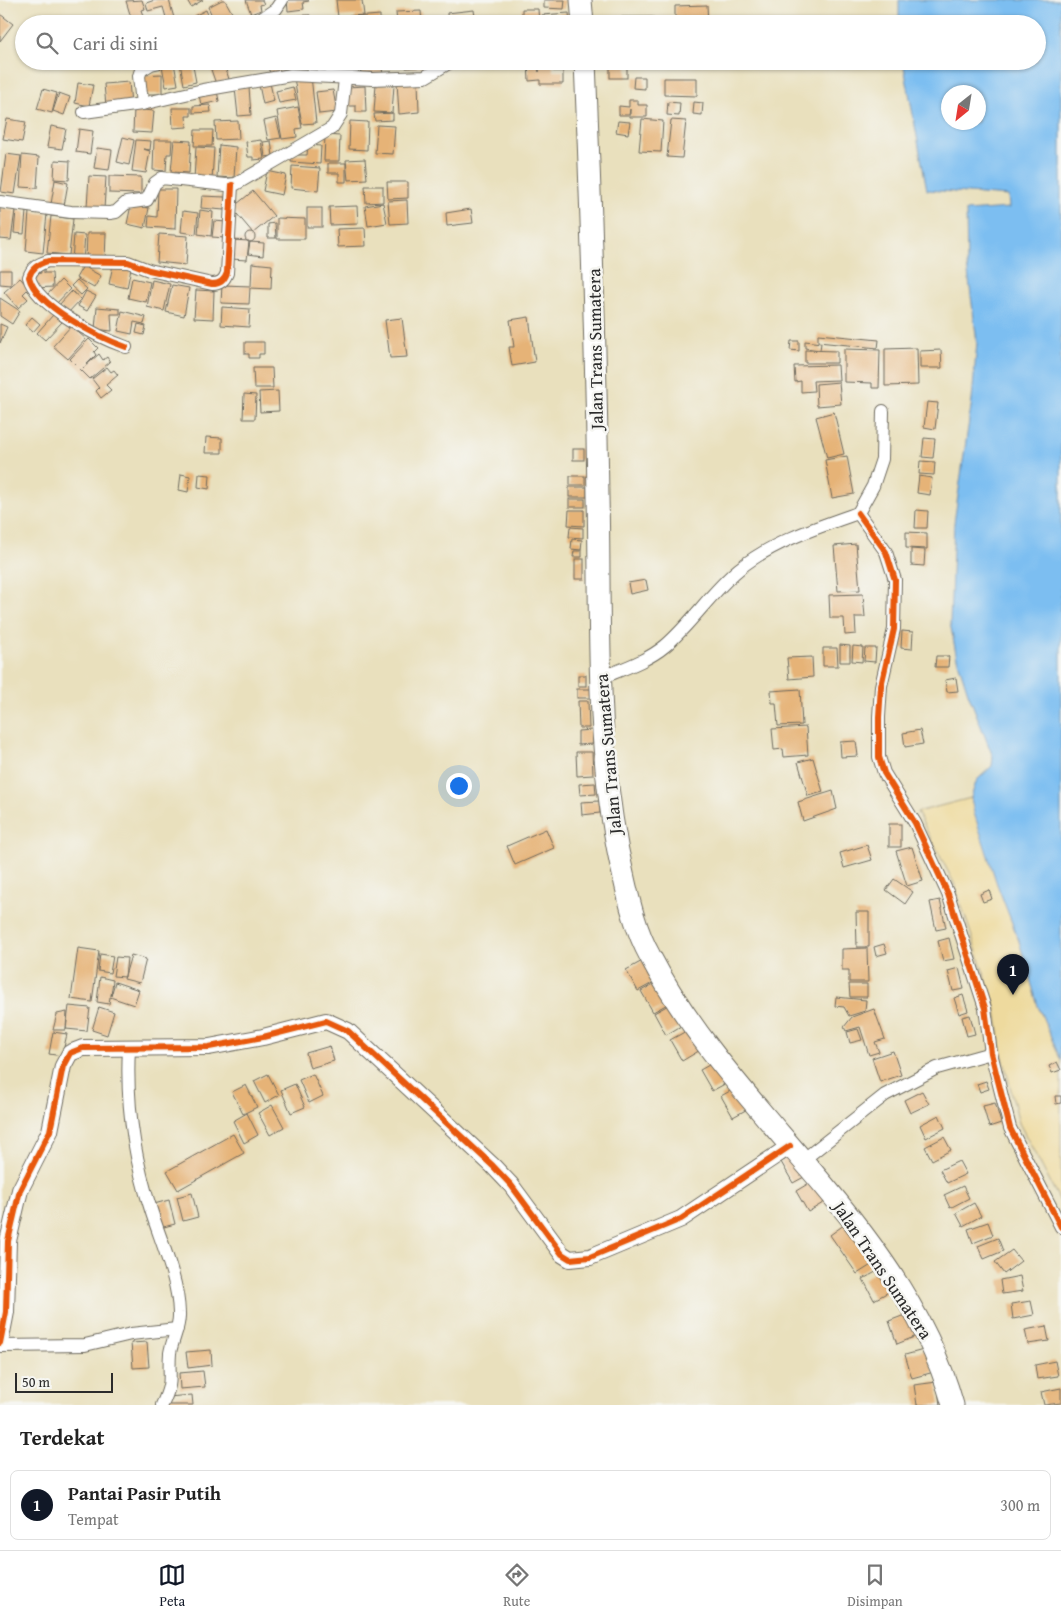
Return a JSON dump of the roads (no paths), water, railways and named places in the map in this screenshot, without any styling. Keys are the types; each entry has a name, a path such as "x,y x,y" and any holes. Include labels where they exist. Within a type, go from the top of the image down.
{"highway":[{"path":"581,0 582,15"},
{"name":"Jalan Trans Sumatera","path":"586,70 595,324 601,678 609,799 630,905 648,955 686,1014 797,1153 853,1219 906,1297 933,1346 953,1405"}],"street":[{"path":"267,15 276,9 282,0"},
{"path":"141,70 139,76 142,104"},
{"path":"84,112 142,104 203,90 291,75 345,79 398,79 424,77 436,70"},
{"path":"0,202 71,212 110,214 116,212 126,203 146,200 155,183 162,178 232,185 332,128 341,114 345,79"},
{"path":"126,347 106,340 61,313 32,287 29,277 32,271 38,264 48,261 125,261 160,273 212,284 219,283 224,280 227,273 232,185"},
{"path":"601,678 650,656 665,646 719,587 760,554 824,525 858,513 873,486 882,459 883,411"},
{"path":"858,513 886,552 895,580 894,629 881,686 879,757 884,774 915,822 948,894 985,1008 991,1053 1010,1128 1061,1227"},
{"path":"177,1330 131,1334 85,1345 0,1344 6,1312 8,1241 15,1208 25,1177 50,1131 63,1066 70,1053 83,1048 209,1047 263,1037 326,1020 338,1025 348,1031 493,1166 511,1185 562,1254 570,1258 590,1257 681,1219 797,1153 885,1095 937,1068 991,1053"},
{"path":"128,1048 127,1091 135,1144 150,1208 170,1270 180,1314 170,1352 171,1383 162,1405"}],"water":[{"path":"899,0 1061,0 1061,1061 1038,1006 1019,941 997,884 974,813 971,798 974,788 977,780 992,766 993,757 968,693 957,658 950,623 954,523 972,400 977,342 967,265 966,211 1009,208 1008,196 927,190 905,70 1046,70 1046,15 899,15"}],"place":[{"name":"Pantai Pasir Putih","path":"1013,995"}]}
